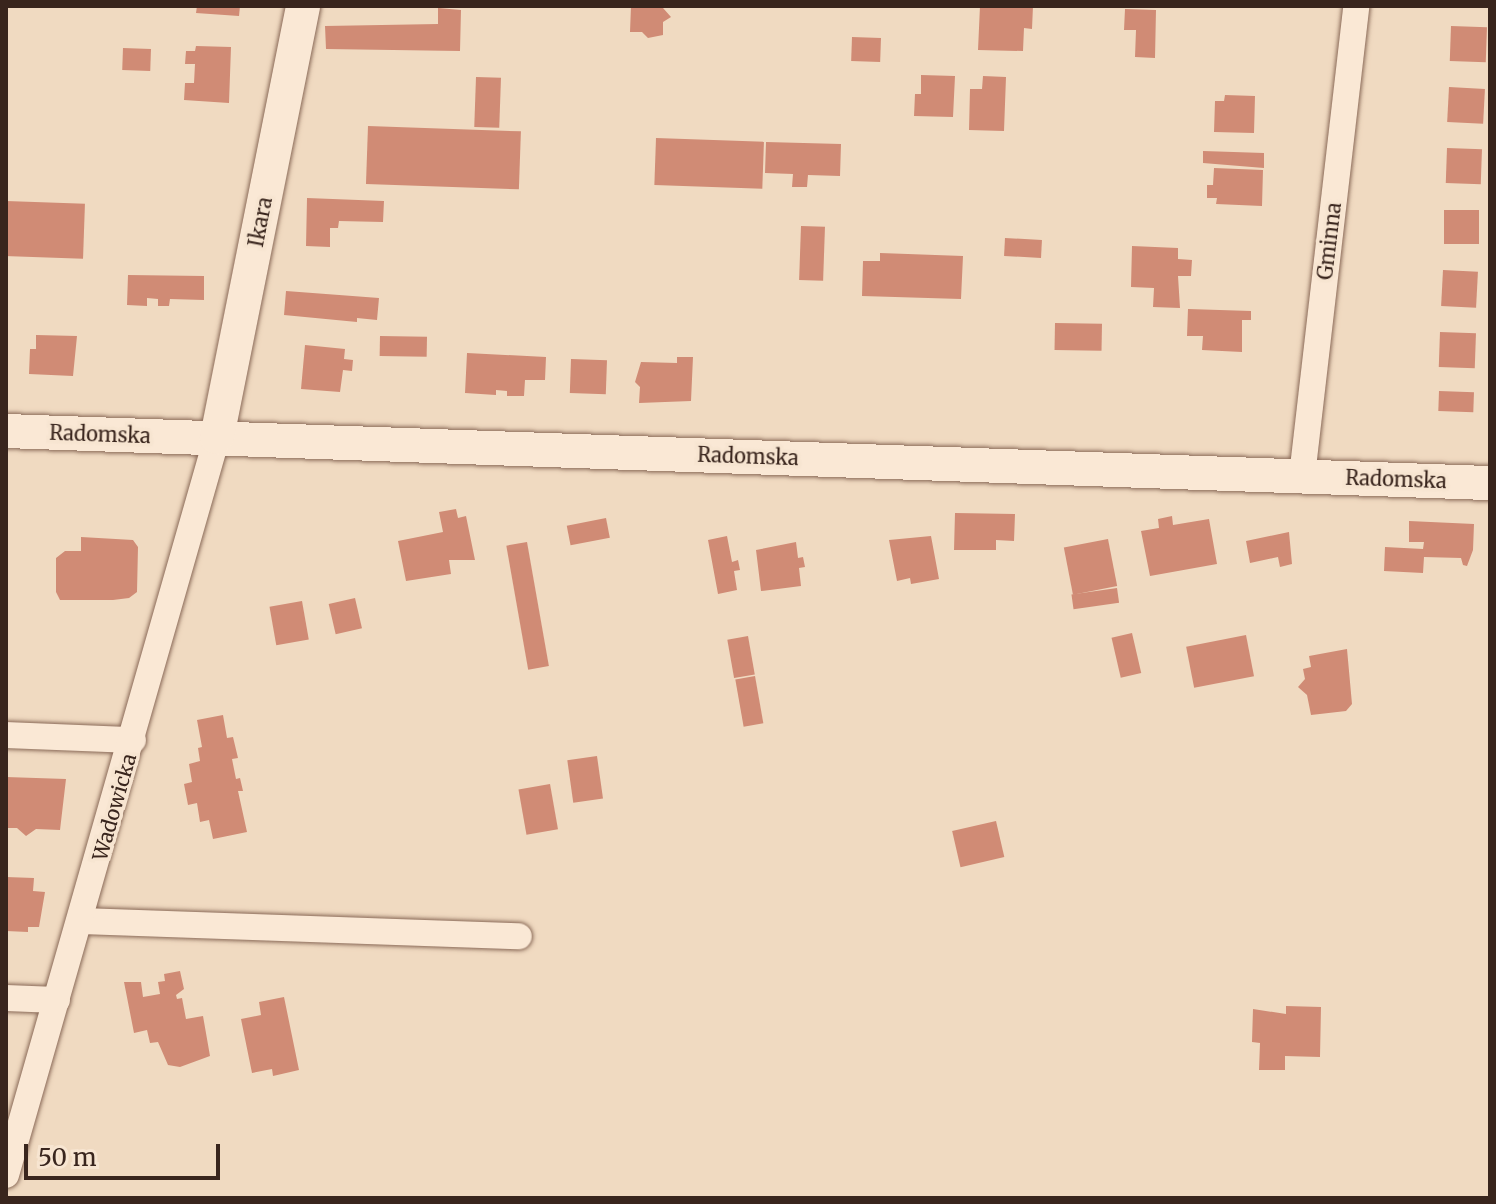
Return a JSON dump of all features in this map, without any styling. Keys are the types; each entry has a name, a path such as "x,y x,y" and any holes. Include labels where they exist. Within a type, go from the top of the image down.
{"street":[{"name":"Ikara","path":"217,437 303,6"},
{"name":"Gminna","path":"1302,476 1356,6"},
{"name":"Radomska","path":"6,431 1490,483"},
{"name":"Wadowicka","path":"6,1175 133,740 217,437"},
{"path":"6,735 133,740"},
{"path":"80,921 519,936"},
{"path":"6,998 57,1000"}],"building":[{"path":"197,6 240,6 239,16 196,13"},
{"path":"631,6 666,6 663,8 671,17 663,22 663,35 648,38 642,32 630,32"},
{"path":"980,6 1033,6 1032,29 1024,28 1023,51 978,50"},
{"path":"438,8 461,10 460,51 326,49 325,26 438,24"},
{"path":"1125,9 1156,10 1155,58 1135,57 1136,30 1124,30"},
{"path":"1451,26 1487,27 1486,62 1450,61"},
{"path":"852,37 881,38 880,62 851,61"},
{"path":"196,46 231,47 229,103 184,100 185,83 194,83 195,64 185,64 186,51 195,51"},
{"path":"123,48 151,49 150,71 122,70"},
{"path":"921,75 955,76 953,117 914,116 915,94 921,94"},
{"path":"983,76 1006,77 1004,131 969,130 970,89 982,89"},
{"path":"476,77 501,78 499,128 474,127"},
{"path":"1449,87 1485,89 1483,124 1447,122"},
{"path":"1225,95 1255,96 1254,133 1214,132 1215,101 1224,101"},
{"path":"368,126 521,131 519,189 366,184"},
{"path":"656,138 764,142 762,189 654,185"},
{"path":"766,142 841,144 840,176 808,175 807,187 792,187 793,174 765,173"},
{"path":"1447,148 1482,149 1481,184 1446,183"},
{"path":"1203,151 1264,153 1264,168 1203,163"},
{"path":"1214,168 1263,170 1262,206 1216,204 1217,198 1207,198 1207,185 1213,185"},
{"path":"307,198 384,201 383,222 339,221 338,228 330,228 330,247 306,246"},
{"path":"6,201 85,204 83,259 6,256"},
{"path":"1444,210 1479,210 1479,244 1444,244"},
{"path":"801,226 825,227 823,281 799,280"},
{"path":"1005,238 1042,240 1041,258 1004,256"},
{"path":"1132,246 1178,248 1178,259 1192,260 1191,276 1178,276 1180,308 1153,307 1154,288 1131,287"},
{"path":"880,253 963,256 961,299 862,296 863,261 880,261"},
{"path":"1443,270 1478,272 1476,308 1441,306"},
{"path":"128,275 204,276 204,300 170,299 169,306 158,306 158,299 147,298 147,306 127,305"},
{"path":"286,291 379,298 377,320 357,318 357,322 284,315"},
{"path":"1188,309 1251,311 1251,320 1242,320 1242,352 1202,350 1203,336 1187,336"},
{"path":"1055,323 1102,324 1102,351 1055,350"},
{"path":"1440,332 1476,333 1475,368 1439,367"},
{"path":"36,335 77,336 73,376 29,374 30,349 36,349"},
{"path":"380,336 427,337 427,357 380,356"},
{"path":"305,345 345,349 344,359 353,360 352,371 343,370 340,392 301,389"},
{"path":"467,353 546,357 545,380 525,380 524,396 507,396 507,391 496,390 496,395 465,393"},
{"path":"677,357 693,357 691,401 639,403 640,387 635,382 641,362 677,363"},
{"path":"571,359 607,360 606,394 570,393"},
{"path":"1439,391 1474,392 1473,412 1438,411"},
{"path":"456,509 458,518 466,516 475,560 449,560 451,574 406,581 398,541 443,532 439,512"},
{"path":"955,513 1015,514 1014,541 996,540 996,550 954,550"},
{"path":"1172,516 1173,525 1209,519 1217,564 1150,576 1141,531 1159,528 1158,519"},
{"path":"606,518 610,538 571,545 567,526"},
{"path":"1409,521 1474,524 1473,550 1467,566 1463,565 1461,558 1424,557 1423,573 1384,571 1385,547 1423,549 1424,542 1409,542"},
{"path":"1289,532 1292,564 1280,567 1278,557 1250,563 1246,541"},
{"path":"727,536 732,562 738,560 740,570 734,571 737,590 718,594 708,540"},
{"path":"931,536 939,579 911,584 910,578 897,581 889,540"},
{"path":"81,537 133,540 138,547 137,592 129,598 113,600 60,600 56,592 56,558 65,551 81,551"},
{"path":"1108,539 1117,586 1073,595 1064,548"},
{"path":"527,542 549,666 528,670 506,546"},
{"path":"796,542 798,558 803,557 805,567 799,568 801,586 761,591 756,550"},
{"path":"1117,588 1119,603 1074,609 1071,594"},
{"path":"355,598 362,628 336,634 329,604"},
{"path":"302,601 309,639 276,645 270,607"},
{"path":"1132,633 1141,673 1121,678 1112,638"},
{"path":"1246,635 1254,676 1194,688 1186,647"},
{"path":"748,636 755,674 734,678 727,640"},
{"path":"1347,649 1352,704 1346,711 1311,715 1307,695 1298,687 1305,679 1303,669 1311,667 1309,656"},
{"path":"755,676 763,723 744,727 735,679"},
{"path":"223,715 227,738 233,737 238,758 232,759 236,779 240,778 243,791 238,791 247,832 213,839 209,820 200,822 197,803 188,805 184,784 192,782 189,764 200,761 198,748 202,747 197,720"},
{"path":"597,756 603,799 573,803 567,760"},
{"path":"6,777 66,779 60,830 36,829 26,836 17,828 6,828"},
{"path":"550,784 558,829 526,835 518,790"},
{"path":"996,821 1004,857 960,867 952,831"},
{"path":"6,877 34,878 33,891 45,892 39,927 28,927 28,932 6,931"},
{"path":"180,971 184,989 176,995 177,999 182,998 186,1019 203,1016 210,1056 180,1067 168,1065 158,1042 150,1043 147,1030 134,1033 124,982 141,982 143,997 160,994 158,982 165,981 164,974"},
{"path":"284,997 299,1070 273,1076 272,1069 252,1073 241,1019 261,1015 259,1002"},
{"path":"1286,1006 1321,1007 1320,1057 1285,1056 1285,1070 1259,1070 1260,1043 1252,1042 1253,1009 1286,1014"}]}
